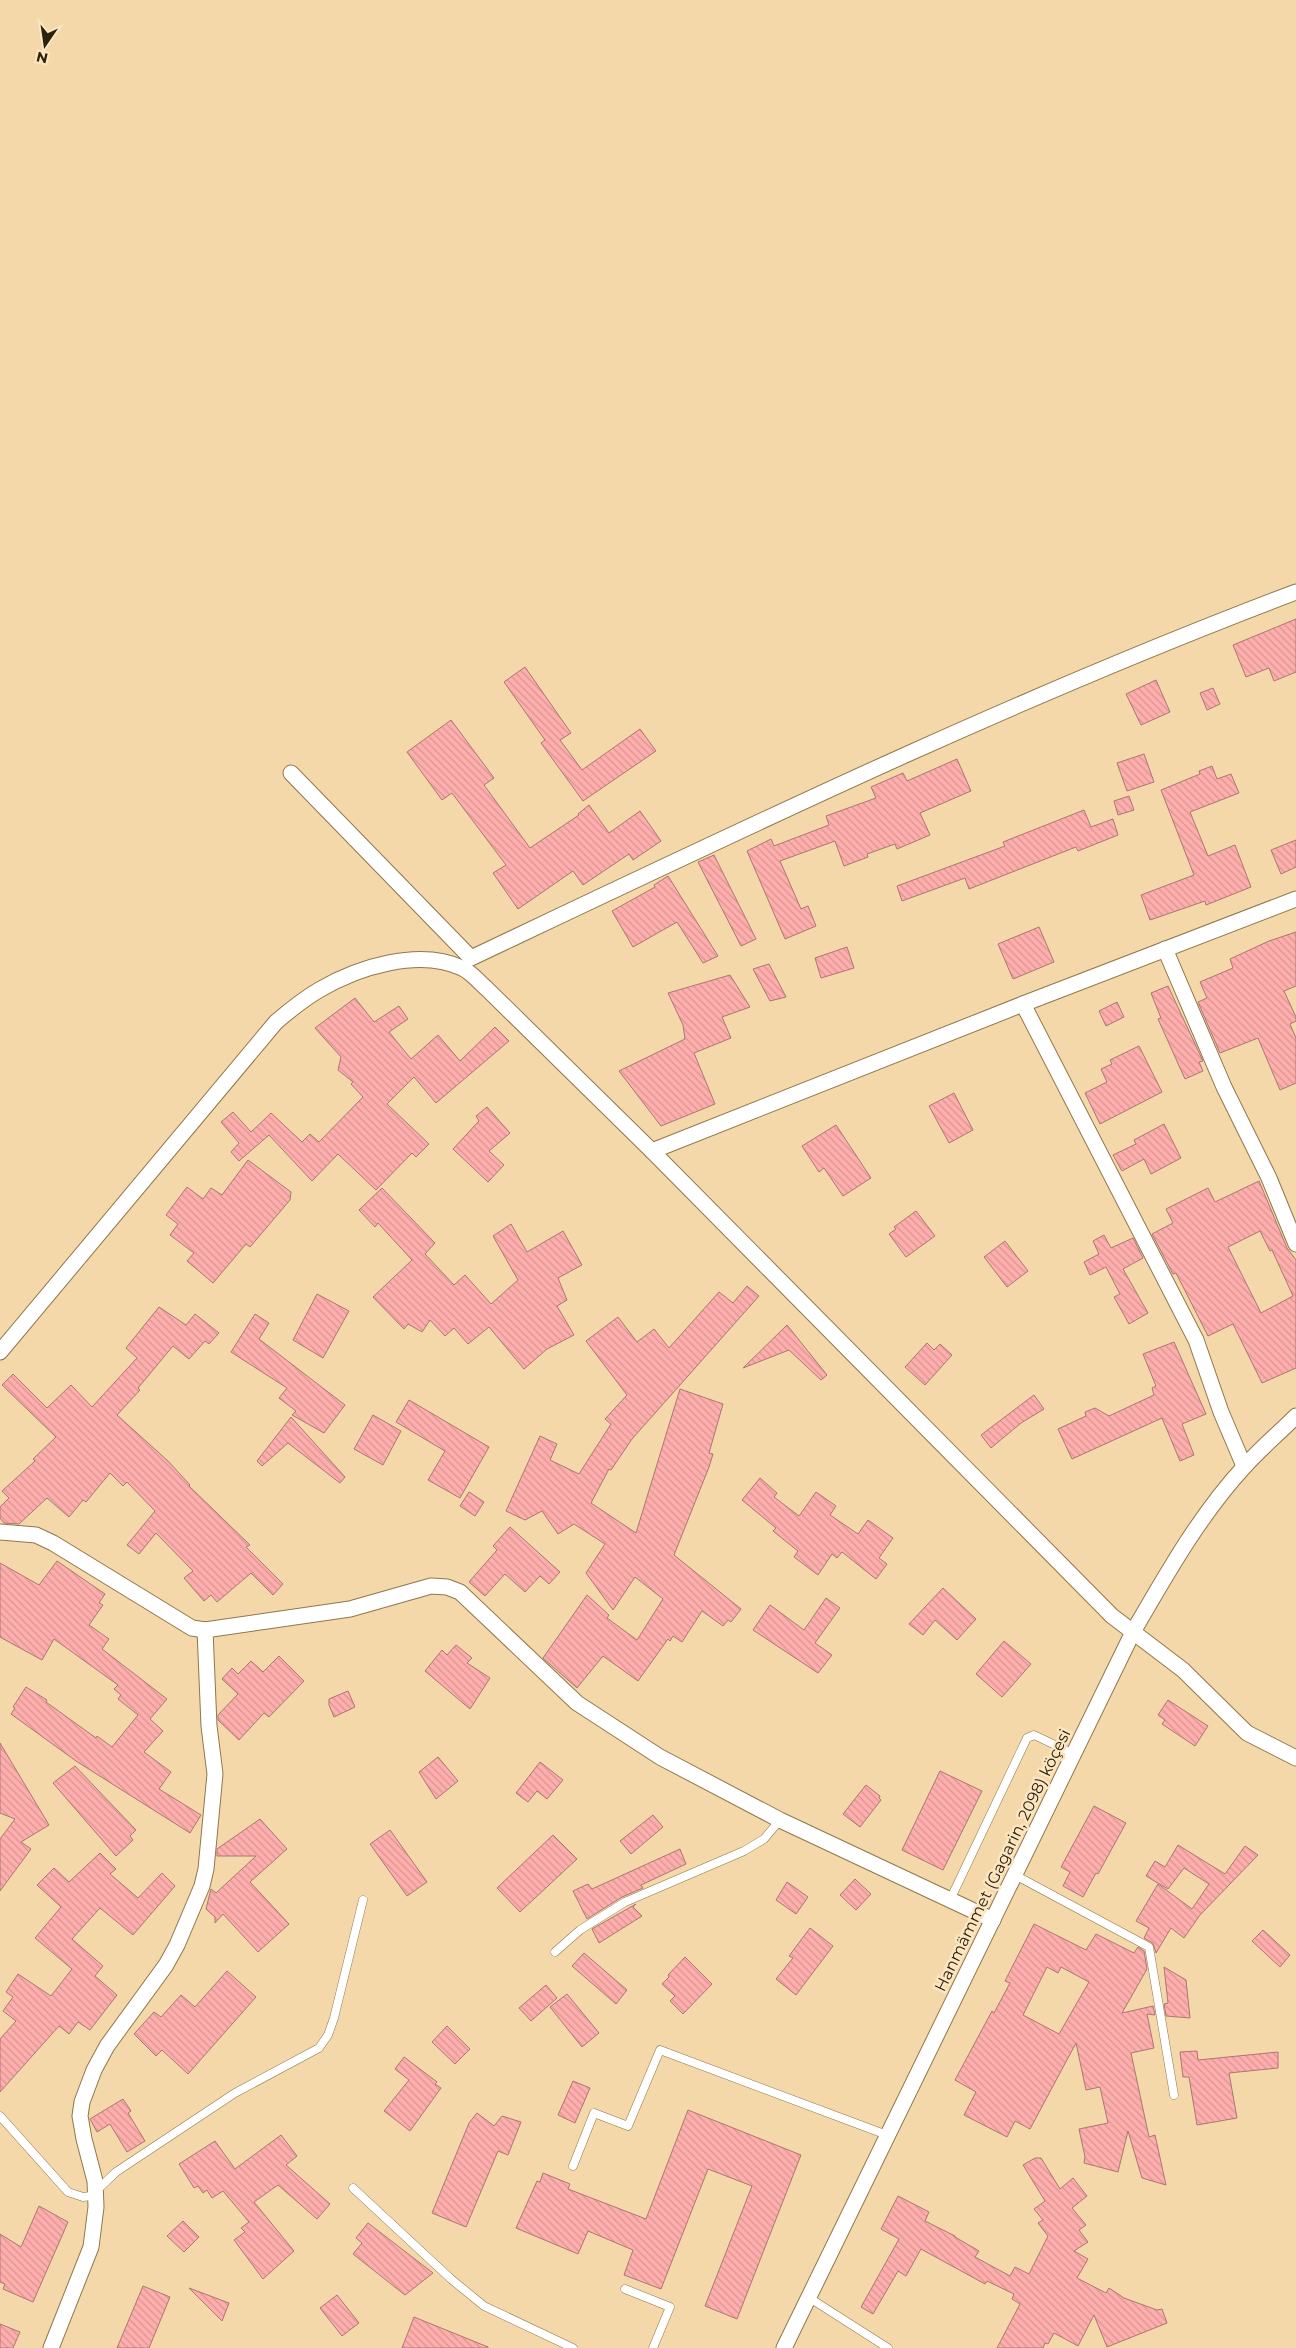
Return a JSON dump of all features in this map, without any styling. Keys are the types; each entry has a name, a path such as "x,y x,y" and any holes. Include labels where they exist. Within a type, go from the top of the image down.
{"street":[{"path":"291,773 471,958 822,793 1182,635 1296,592"},
{"path":"652,1151 1023,1004 1296,899"},
{"path":"1165,949 1224,1087 1269,1178 1296,1244"},
{"path":"0,1352 276,1022 320,989 349,975 381,965 411,960 440,961 463,969 486,988 652,1151 1112,1616 1183,1670 1247,1734 1296,1758"},
{"path":"1023,1004 1196,1340 1221,1412 1244,1466"},
{"name":"Hanmämmet (Gagarin, 2098) köçesi","path":"784,2348 1133,1632 1170,1568 1197,1527 1244,1466 1296,1416"},
{"path":"0,1532 36,1535 53,1543 192,1628 205,1630 350,1608 431,1586 446,1587 460,1592 577,1703 660,1757 780,1820 993,1920"},
{"path":"51,2348 91,2247 95,2222 96,2193 94,2175 80,2116 86,2087 107,2046 166,1965 177,1946 202,1886 206,1869 215,1774 209,1726 205,1630"}],"lane":[{"path":"950,1900 1027,1738 1034,1735 1074,1754"},
{"path":"555,1952 580,1930 625,1902 744,1851 764,1839 780,1820"},
{"path":"1015,1875 1149,1947 1174,2094"},
{"path":"0,2116 68,2192 83,2197 96,2193 116,2172 235,2093 319,2048 328,2035 334,2018 363,1900"},
{"path":"573,2166 594,2113 628,2126 660,2050 887,2135"},
{"path":"354,2188 451,2279 484,2306 573,2348"},
{"path":"625,2289 670,2307 653,2348"},
{"path":"808,2297 888,2348"}],"building":[{"path":"1296,619 1296,672 1274,681 1269,668 1246,677 1233,645"},
{"path":"525,667 571,733 560,740 582,770 640,729 656,751 583,801 541,743 545,740 504,682"},
{"path":"1156,680 1170,712 1141,725 1126,694"},
{"path":"1213,688 1220,704 1207,710 1200,693"},
{"path":"451,720 494,778 484,785 530,848 579,815 589,805 609,833 640,811 661,841 633,860 629,854 583,885 573,871 518,909 493,873 506,865 452,793 442,800 407,752"},
{"path":"1144,754 1154,782 1127,791 1117,763"},
{"path":"957,759 971,791 920,813 930,835 897,849 895,844 867,854 868,857 844,866 835,841 780,861 801,909 808,906 816,926 785,939 747,851 771,839 774,846 829,825 826,816 876,798 871,787 903,773 907,781"},
{"path":"1212,766 1217,779 1231,774 1239,793 1190,812 1208,856 1235,845 1251,887 1206,905 1205,901 1150,920 1141,895 1194,875 1161,790 1200,774 1199,771"},
{"path":"1129,796 1134,810 1118,815 1114,801"},
{"path":"1084,810 1091,827 1113,819 1118,835 1078,851 1076,847 969,889 965,878 902,901 897,886 1005,846 1003,842"},
{"path":"1296,840 1296,867 1281,874 1271,850"},
{"path":"714,855 756,939 741,946 698,862"},
{"path":"668,876 718,956 703,963 677,922 633,947 612,911 655,887 654,885"},
{"path":"1039,927 1054,962 1013,979 998,944"},
{"path":"1296,932 1296,986 1284,991 1296,1017 1296,1021 1290,1024 1296,1038 1296,1083 1280,1090 1258,1038 1220,1053 1198,1002 1207,998 1200,982 1233,968 1230,959 1269,941"},
{"path":"847,947 854,968 821,978 815,958"},
{"path":"769,964 786,997 770,1001 753,969"},
{"path":"730,975 750,1007 722,1017 731,1038 694,1053 715,1104 661,1126 619,1071 685,1039 683,1025 668,993"},
{"path":"1168,986 1203,1061 1199,1062 1203,1071 1185,1079 1158,1019 1161,1018 1151,993"},
{"path":"355,998 374,1022 399,1006 408,1019 389,1032 411,1059 438,1035 460,1061 495,1027 509,1041 436,1103 414,1077 387,1104 429,1144 416,1157 412,1153 376,1190 338,1154 312,1181 269,1135 239,1161 231,1152 239,1143 221,1122 233,1112 251,1132 271,1113 302,1142 310,1134 319,1142 363,1097 351,1084 353,1082 338,1070 341,1057 315,1028"},
{"path":"1117,1002 1124,1017 1106,1026 1099,1011"},
{"path":"1139,1046 1162,1092 1100,1124 1085,1093 1107,1082 1101,1069 1112,1064 1110,1060"},
{"path":"954,1093 973,1130 949,1143 929,1106"},
{"path":"487,1107 510,1133 489,1151 504,1165 488,1182 453,1149 479,1121 476,1116"},
{"path":"1164,1124 1181,1158 1151,1174 1144,1159 1122,1171 1113,1155 1136,1144 1134,1140"},
{"path":"836,1125 871,1178 843,1196 824,1168 819,1172 802,1146"},
{"path":"248,1160 291,1192 290,1200 250,1247 246,1244 213,1283 187,1261 194,1253 170,1235 178,1224 166,1215 187,1187 203,1199 211,1188 222,1195"},
{"path":"1259,1181 1287,1248 1296,1260 1296,1368 1262,1383 1233,1324 1208,1336 1176,1273 1173,1274 1152,1234 1173,1223 1166,1209 1208,1188 1215,1202","holes":["1260,1231 1270,1251 1272,1250 1293,1296 1261,1313 1228,1247"]},
{"path":"382,1188 435,1243 425,1254 454,1285 465,1275 491,1304 518,1280 493,1236 511,1224 527,1252 563,1231 582,1265 558,1278 567,1300 557,1306 574,1335 547,1349 524,1369 489,1327 468,1344 454,1328 445,1336 430,1320 422,1332 408,1324 404,1329 373,1297 412,1260 378,1223 375,1227 359,1210"},
{"path":"916,1211 935,1236 906,1257 889,1234 896,1229 894,1227"},
{"path":"1104,1235 1111,1248 1133,1238 1143,1258 1123,1269 1148,1313 1129,1324 1114,1297 1120,1294 1106,1267 1090,1275 1084,1262 1099,1254 1093,1241"},
{"path":"1005,1241 1028,1271 1007,1287 984,1257"},
{"path":"747,1286 759,1296 632,1439 611,1470 609,1469 591,1503 636,1533 680,1389 723,1404 709,1453 713,1454 709,1467 674,1555 741,1609 731,1622 728,1620 723,1626 702,1611 682,1642 673,1636 670,1641 668,1639 638,1681 603,1656 577,1688 543,1658 587,1595 609,1615 607,1618 637,1640 663,1599 635,1577 613,1610 586,1573 605,1544 574,1524 558,1534 542,1511 525,1520 506,1511 540,1436 557,1444 550,1460 579,1474 611,1424 605,1419 627,1395 586,1341 618,1317 637,1342 654,1329 669,1348 719,1292 733,1303"},
{"path":"317,1294 349,1311 323,1358 293,1340"},
{"path":"159,1307 186,1325 195,1314 219,1333 209,1344 205,1341 189,1359 173,1346 138,1388 140,1390 117,1415 168,1461 189,1486 250,1545 246,1547 283,1584 273,1595 251,1573 217,1602 211,1595 204,1601 184,1578 193,1571 156,1533 139,1554 127,1545 155,1511 127,1482 123,1486 110,1473 86,1502 83,1500 69,1517 47,1498 19,1524 4,1523 0,1518 0,1507 9,1498 2,1491 35,1461 33,1459 56,1437 2,1385 13,1374 47,1408 71,1385 92,1407 137,1358 126,1348"},
{"path":"255,1314 269,1323 259,1339 345,1405 324,1433 292,1415 296,1411 279,1398 287,1388 231,1352"},
{"path":"787,1325 827,1375 821,1380 789,1350 743,1368"},
{"path":"1174,1342 1206,1414 1182,1424 1194,1455 1180,1461 1162,1418 1072,1459 1058,1429 1086,1416 1085,1412 1095,1408 1109,1416 1154,1395 1152,1388 1156,1386 1143,1354"},
{"path":"927,1343 934,1350 940,1344 952,1355 925,1385 905,1367"},
{"path":"1034,1395 1044,1409 1021,1423 991,1448 981,1435"},
{"path":"409,1400 489,1447 460,1498 428,1480 445,1451 396,1422"},
{"path":"373,1415 401,1431 383,1465 354,1449"},
{"path":"291,1417 345,1477 340,1483 288,1443 262,1466 257,1461"},
{"path":"760,1478 777,1493 774,1497 799,1516 816,1492 836,1506 830,1515 858,1534 868,1520 893,1538 879,1558 887,1564 876,1579 842,1552 837,1558 832,1554 818,1575 794,1557 798,1551 773,1531 776,1528 742,1500"},
{"path":"469,1492 484,1502 475,1516 460,1506"},
{"path":"510,1527 560,1572 549,1584 540,1576 525,1592 505,1574 485,1596 469,1582 497,1550 493,1546"},
{"path":"57,1561 105,1594 99,1603 103,1605 89,1625 109,1639 102,1649 167,1699 150,1719 163,1731 144,1752 171,1772 159,1789 201,1815 190,1833 76,1761 11,1714 15,1708 13,1707 26,1687 47,1700 46,1702 96,1738 97,1736 112,1747 138,1715 118,1699 121,1695 114,1689 118,1685 54,1639 42,1660 0,1637 0,1563 39,1585"},
{"path":"943,1588 976,1619 957,1640 935,1620 923,1635 909,1624"},
{"path":"826,1598 840,1608 815,1643 832,1655 818,1673 753,1630 770,1605 804,1630"},
{"path":"1004,1641 1031,1664 1002,1697 976,1674"},
{"path":"456,1645 472,1658 467,1663 490,1678 470,1709 425,1671 442,1650 447,1655"},
{"path":"279,1656 304,1681 269,1717 264,1713 239,1740 218,1720 218,1715 238,1694 222,1679 232,1668 238,1674 251,1661 263,1672"},
{"path":"348,1691 355,1707 334,1717 329,1705 329,1699"},
{"path":"1168,1700 1208,1726 1195,1746 1162,1724 1165,1720 1158,1715"},
{"path":"0,1743 49,1825 21,1842 31,1849 0,1891 0,1839 15,1819 0,1813"},
{"path":"438,1757 458,1781 436,1799 419,1772"},
{"path":"540,1762 563,1780 547,1799 537,1791 528,1802 516,1793"},
{"path":"75,1766 136,1830 130,1836 133,1840 116,1856 53,1783"},
{"path":"940,1771 982,1791 943,1870 902,1850"},
{"path":"866,1785 880,1796 881,1800 860,1827 843,1814"},
{"path":"1094,1806 1126,1823 1083,1897 1063,1886 1070,1872 1061,1867"},
{"path":"653,1815 663,1827 631,1854 620,1841"},
{"path":"260,1819 287,1849 250,1882 289,1924 258,1952 223,1914 215,1923 215,1917 206,1909 211,1889 216,1893 256,1856 217,1856 217,1849"},
{"path":"390,1830 427,1882 407,1896 370,1844"},
{"path":"553,1835 577,1859 520,1912 497,1888"},
{"path":"1178,1845 1225,1874 1245,1846 1258,1855 1200,1915 1184,1938 1171,1928 1156,1953 1153,1943 1144,1938 1149,1928 1136,1921 1158,1884 1192,1909 1209,1884 1184,1868 1168,1889 1146,1876 1155,1861 1165,1867"},
{"path":"680,1849 686,1864 641,1885 643,1888 622,1897 587,1919 573,1891 588,1884 592,1889"},
{"path":"100,1853 116,1869 110,1874 138,1898 162,1873 175,1886 133,1935 100,1908 72,1939 103,1966 95,1976 117,1995 90,2030 78,2022 69,2034 59,2026 0,2092 0,2039 16,2021 3,2011 13,1997 6,1992 18,1974 51,1996 72,1969 35,1938 61,1907 37,1885 54,1868 69,1882"},
{"path":"855,1879 871,1894 856,1910 840,1895"},
{"path":"787,1882 808,1897 796,1914 776,1900"},
{"path":"636,1904 633,1907 642,1916 599,1943 592,1929"},
{"path":"1034,1924 1086,1950 1096,1934 1134,1953 1138,1947 1144,1951 1147,1969 1122,2013 1153,2006 1155,2015 1147,2014 1154,2048 1131,2053 1149,2137 1155,2135 1166,2185 1142,2178 1128,2131 1118,2172 1084,2163 1085,2157 1079,2129 1108,2123 1100,2087 1086,2090 1076,2043 1030,2129 1015,2121 1007,2137 964,2115 976,2092 955,2080 992,2011 994,2013 1010,1983 1005,1981","holes":["1047,1967 1058,1973 1061,1967 1089,1982 1059,2034 1023,2015"]},
{"path":"810,1928 833,1946 796,1995 776,1979 793,1958 789,1956"},
{"path":"1263,1930 1290,1955 1280,1967 1252,1941"},
{"path":"584,1953 627,1990 616,2004 572,1966"},
{"path":"685,1957 712,1984 683,2014 670,2001 675,1996 662,1984"},
{"path":"1164,1967 1186,1980 1190,2018 1166,2016 1164,2004 1168,2003"},
{"path":"227,1971 256,1997 188,2074 162,2050 156,2056 134,2034 154,2012 161,2017 181,1995 195,2007"},
{"path":"546,1985 557,1998 531,2021 519,2008"},
{"path":"567,1994 599,2033 582,2047 550,2007"},
{"path":"447,2026 470,2049 455,2064 432,2042"},
{"path":"1197,2051 1198,2060 1278,2052 1278,2068 1229,2073 1237,2118 1197,2125 1189,2077 1183,2077 1180,2052"},
{"path":"404,2057 437,2082 435,2084 441,2088 410,2131 384,2111 409,2080 395,2069"},
{"path":"573,2081 590,2088 575,2123 558,2115"},
{"path":"123,2099 131,2111 128,2113 145,2141 127,2152 110,2124 97,2132 90,2119"},
{"path":"688,2110 801,2155 737,2319 705,2306 752,2186 708,2169 661,2289 624,2275 633,2250 588,2231 578,2254 516,2228 537,2181 540,2182 543,2173 570,2184 568,2189 646,2219"},
{"path":"477,2113 494,2126 502,2116 521,2122 508,2155 498,2151 466,2227 432,2213 469,2123"},
{"path":"281,2135 297,2156 286,2165 330,2204 317,2219 278,2185 254,2202 294,2251 263,2279 234,2240 245,2232 241,2228 249,2222 223,2191 212,2198 207,2190 203,2193 198,2186 194,2188 179,2164 215,2141 235,2169"},
{"path":"1035,2158 1041,2158 1060,2189 1073,2178 1087,2196 1072,2208 1086,2225 1079,2230 1088,2242 1074,2251 1088,2259 1077,2278 1106,2293 1109,2288 1124,2298 1157,2310 1162,2309 1167,2323 1107,2347 1094,2315 1078,2346 1054,2333 1048,2344 1045,2343 1043,2348 997,2348 1020,2304 1012,2299 1014,2294 987,2281 985,2284 921,2249 906,2276 898,2271 873,2314 861,2307 899,2239 881,2229 898,2196 929,2212 925,2221 979,2251 975,2257 1010,2276 1015,2267 1029,2274 1048,2236 1038,2223 1043,2220 1034,2209 1045,2201 1023,2165"},
{"path":"39,2206 68,2222 33,2302 3,2289 5,2284 0,2282 0,2234 21,2247"},
{"path":"183,2221 199,2237 184,2252 167,2236"},
{"path":"368,2223 433,2273 405,2295 353,2254 362,2243 356,2238"},
{"path":"143,2286 170,2297 149,2348 117,2348"},
{"path":"189,2288 229,2303 222,2321"},
{"path":"337,2295 359,2323 342,2336 320,2308"},
{"path":"414,2317 488,2347 488,2348 402,2348"},
{"path":"0,2324 20,2332 13,2348 0,2348"}]}
